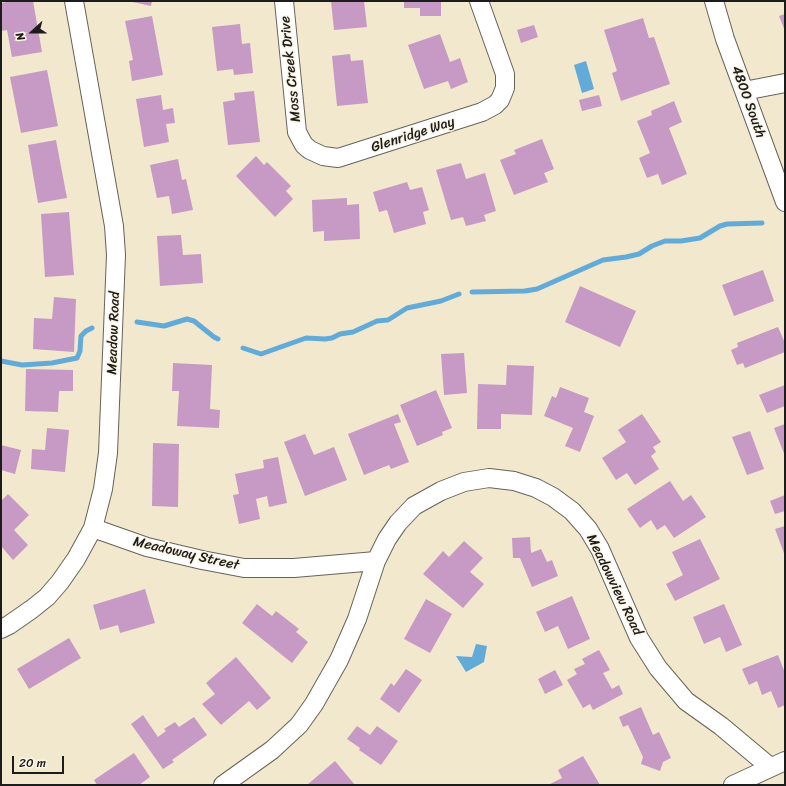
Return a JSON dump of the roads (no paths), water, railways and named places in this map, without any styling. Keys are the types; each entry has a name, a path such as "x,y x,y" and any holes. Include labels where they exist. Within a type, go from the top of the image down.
{"street":[{"name":"Meadow Road","path":"1,629 47,597 60,582 76,559 93,528 103,489 108,453 116,256 114,226 74,1"},
{"name":"Moss Creek Drive","path":"284,1 297,132 304,145 316,154"},
{"name":"Glenridge Way","path":"316,154 331,158 346,157 482,112 495,105 500,100 506,88 506,74 479,1"},
{"name":"4800 South","path":"714,1 722,32 785,202"},
{"path":"744,91 785,83"},
{"name":"Meadowview Road","path":"223,785 272,750 300,724 314,704 339,660 357,619 376,561 387,539 398,523 414,506 441,491 464,482 489,478 514,480 536,488 553,497 572,511 588,529 600,549 639,638 658,668 686,701 778,764"},
{"name":"Meadoway Street","path":"93,528 148,547 244,568 294,568 376,561"},
{"path":"733,785 778,764"}],"water":[{"path":"586,61 594,89 582,93 574,65"},
{"path":"476,644 487,646 484,662 466,672 456,656 472,657"}],"waterway":[{"path":"472,292 525,291 537,289 603,260 639,254 652,246 665,241 681,241 700,238 720,226 727,224 762,223"},
{"path":"243,348 261,354 306,338 332,338 340,334 353,332 377,321 388,320 407,308 441,301 459,294"},
{"path":"137,322 164,326 187,319 194,321 218,339"},
{"path":"1,361 22,365 52,363 77,358 80,351 81,336 92,328"}]}
